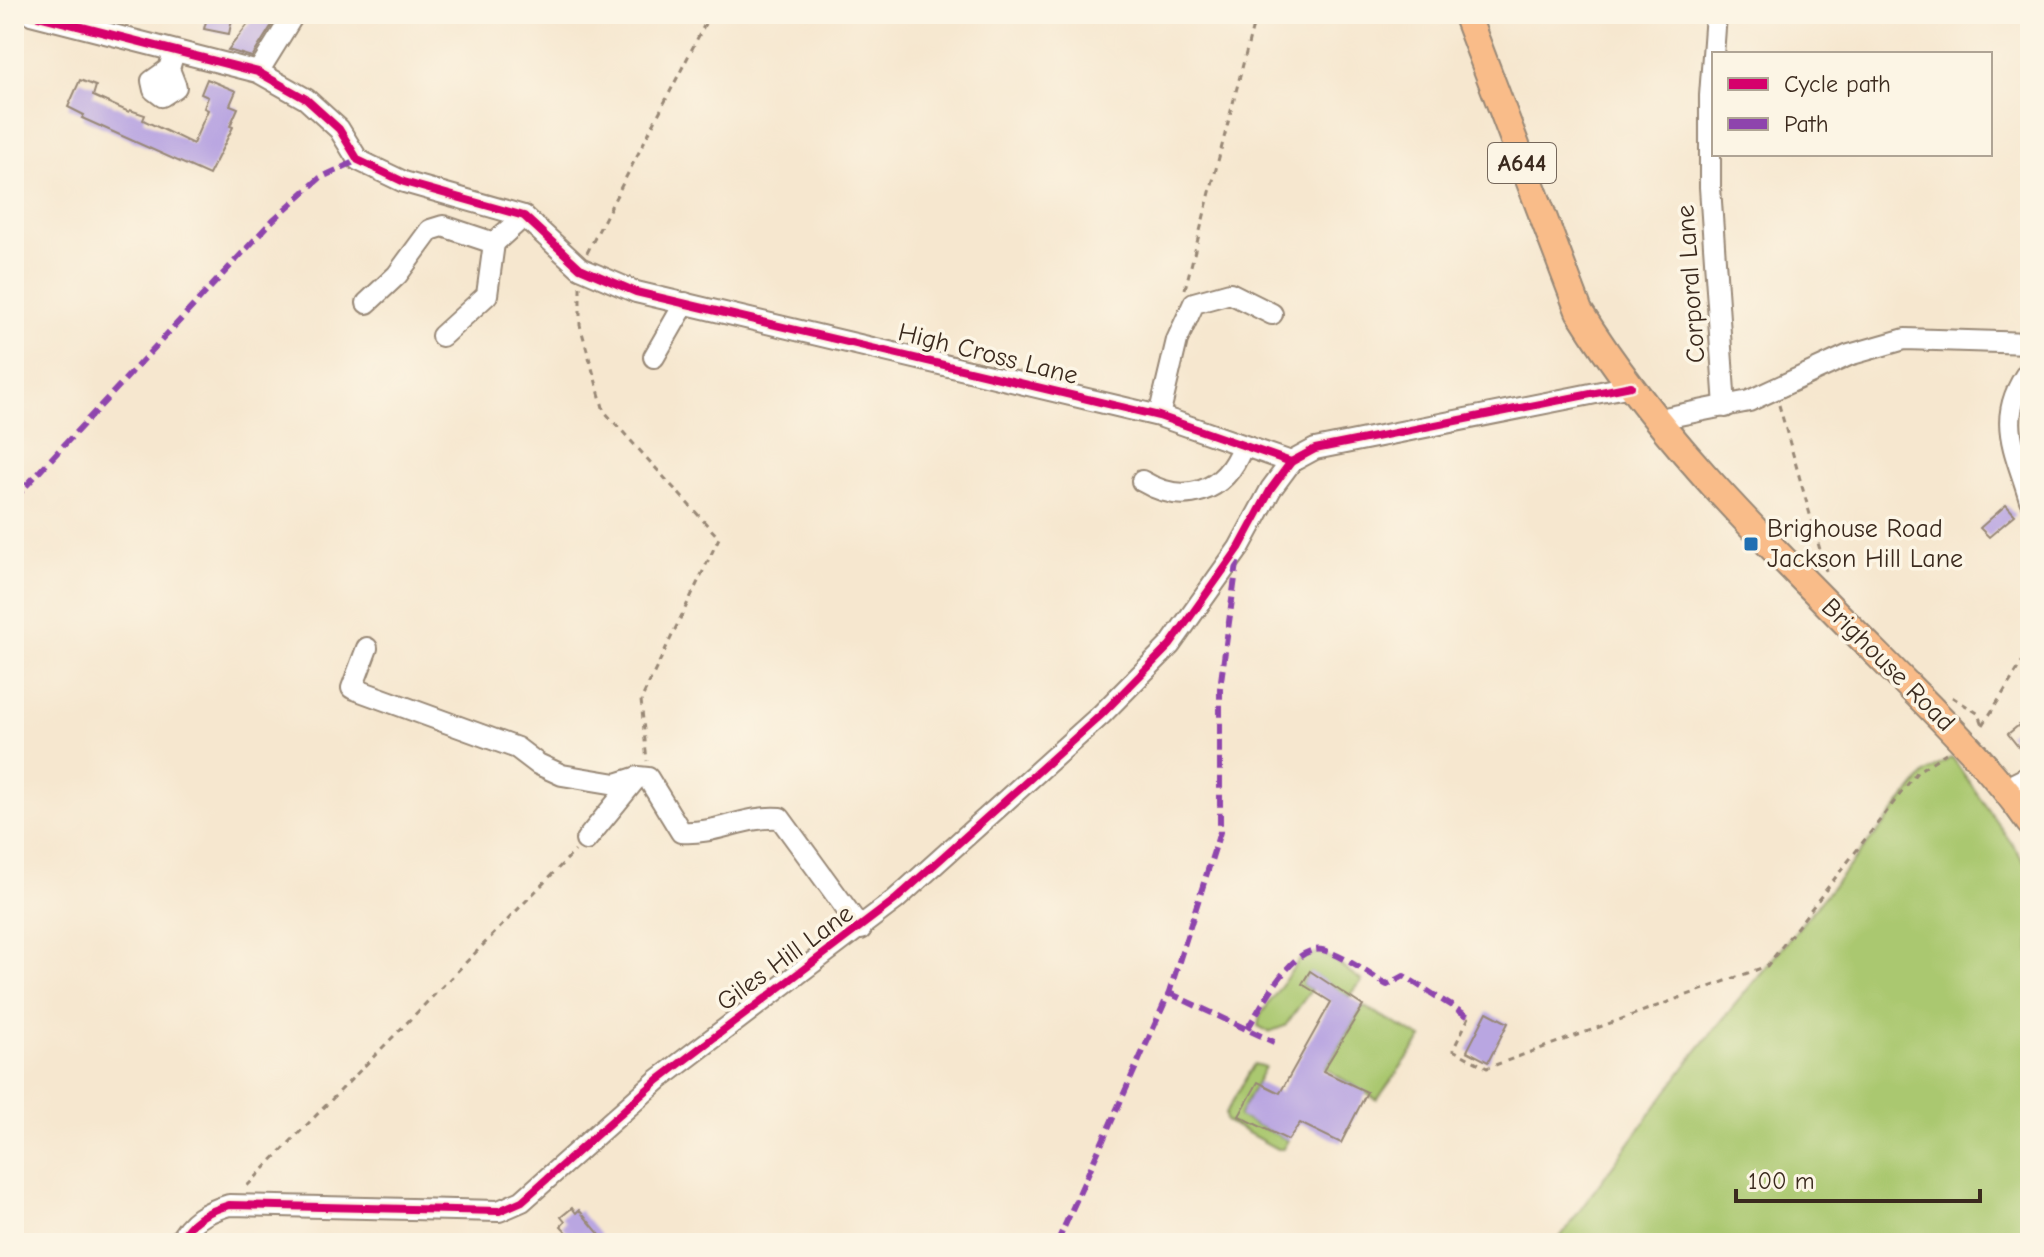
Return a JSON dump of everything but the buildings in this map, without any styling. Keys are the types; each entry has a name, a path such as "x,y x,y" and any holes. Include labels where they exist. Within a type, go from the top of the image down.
{"main road":[{"name":"Brighouse Road","path":"1466,14 1579,311 1631,386 1725,499 1969,736 2030,823"}],"street":[{"path":"31,14 172,60 258,72 294,14"},
{"name":"Corporal Lane","path":"1713,52 1716,14"},
{"name":"Corporal Lane","path":"1712,69 1710,187 1725,407"},
{"name":"High Cross Lane","path":"258,72 306,99 339,129 358,160 404,182 524,216 580,268 636,292 1159,416 1291,462"},
{"path":"367,303 397,275 430,230 443,226 494,243 506,236 524,216"},
{"path":"442,336 487,295 494,243"},
{"path":"1159,416 1177,340 1194,303 1230,293 1272,314"},
{"path":"654,357 685,303"},
{"path":"1659,419 1749,401 1849,355 1905,339 2030,346"},
{"path":"2030,369 2012,398 2009,415 2010,437 2030,500"},
{"path":"1291,462 1315,449 1631,386"},
{"path":"1142,481 1172,495 1201,490 1230,472 1242,447"},
{"name":"Giles Hill Lane","path":"179,1243 184,1232 202,1214 229,1205 499,1211 522,1201 658,1080 861,929 1154,663 1239,548 1271,489 1291,462"},
{"path":"367,648 352,688 517,748 538,764 562,775 616,784 643,778"},
{"path":"2006,788 2030,776"},
{"path":"586,840 602,824 617,797 643,778"},
{"path":"643,778 681,832 694,833 765,817 780,818 861,929"}],"path":[{"path":"643,778 641,700 719,538 604,411 580,325 580,268 710,14"},
{"path":"1182,300 1256,14"},
{"path":"1775,389 1827,578"},
{"path":"1469,1017 1453,1050 1487,1068 1767,966 1918,771 1969,736 2030,650"},
{"path":"1943,692 1979,714 1969,736"},
{"path":"229,1205 586,840"}],"green space":[{"path":"1952,757 2030,870 2030,1243 1556,1243 1695,1053 1926,773"},
{"path":"1316,953 1326,955 1362,981 1349,997 1310,972 1302,984 1311,990 1285,1026 1269,1032 1258,1026 1260,1016 1299,960"},
{"path":"1363,1006 1422,1038 1377,1100 1325,1068"},
{"path":"1254,1064 1265,1067 1239,1116 1288,1140 1283,1149 1277,1149 1226,1121 1225,1114"}],"marked path":[{"path":"14,499 273,220 320,178 358,160"},
{"path":"1057,1243 1169,993 1220,832 1220,688 1238,556"},
{"path":"1247,1029 1280,977 1302,955 1314,950 1342,958 1387,985 1404,976 1469,1017"},
{"path":"1169,993 1274,1042"}],"cycle path":[{"path":"31,14 258,72 306,99 339,129 358,160 404,182 524,216 580,268 636,292 1159,416 1291,462 1315,449 1631,386"},
{"path":"179,1243 188,1228 200,1218 229,1205 499,1211 522,1201 658,1080 895,900 1102,714 1170,645 1239,548 1271,489 1291,462"}],"place":[{"name":"Brighouse Road Jackson Hill Lane","path":"1751,544"}]}
